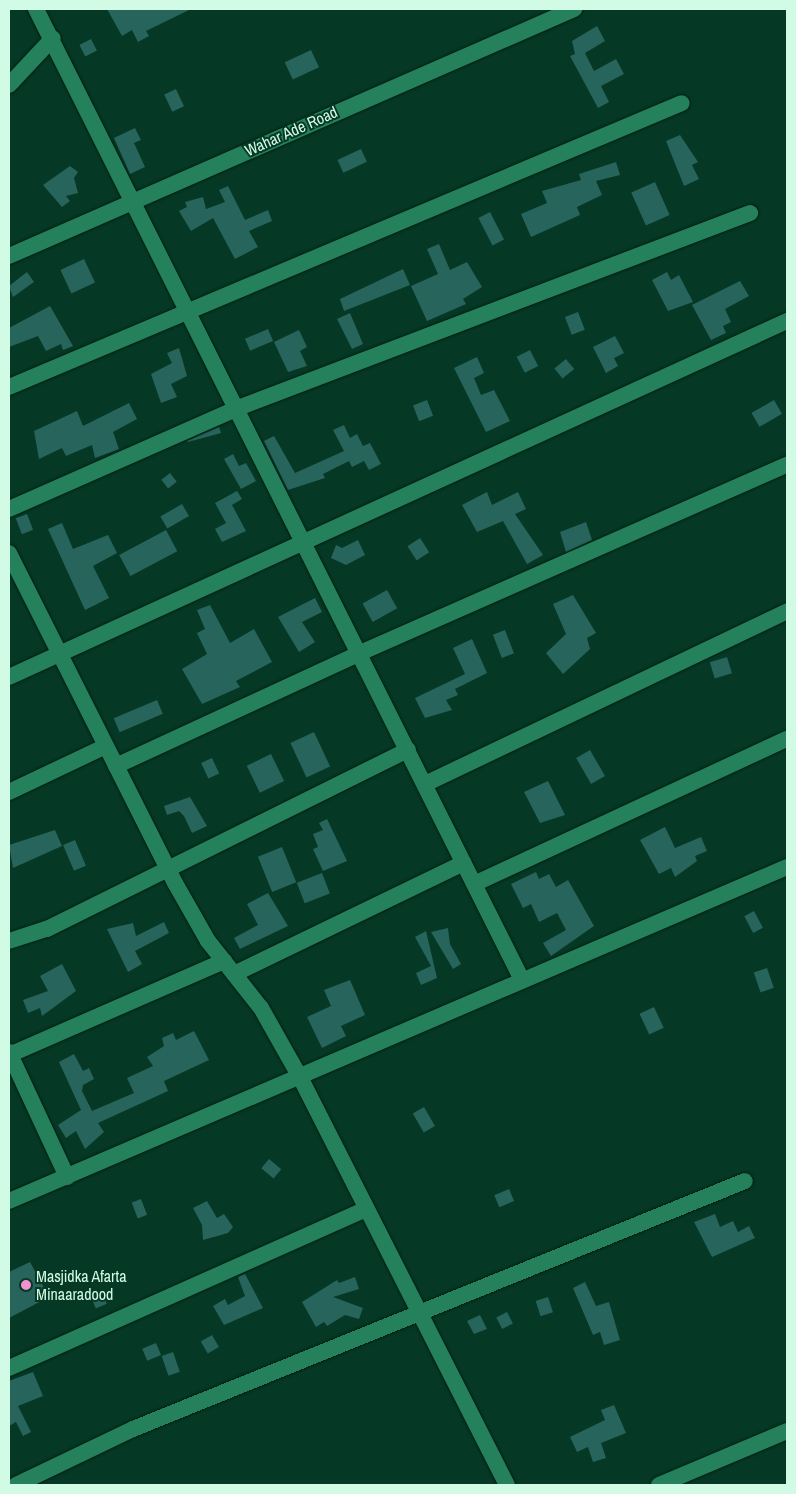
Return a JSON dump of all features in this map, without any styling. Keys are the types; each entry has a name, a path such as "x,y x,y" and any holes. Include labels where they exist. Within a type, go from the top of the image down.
{"street":[{"path":"36,9 53,38 190,311 522,980"},
{"name":"Wahar Ade Road","path":"9,256 574,9"},
{"path":"9,84 53,38"},
{"path":"9,388 682,103"},
{"path":"9,510 238,408 750,214"},
{"path":"9,677 787,320"},
{"path":"116,766 360,653 787,465"},
{"path":"9,553 169,870 229,967 261,1008 302,1079 420,1316 508,1485"},
{"path":"424,784 787,611"},
{"path":"474,884 787,738"},
{"path":"9,792 106,746"},
{"path":"9,941 47,929 408,750"},
{"path":"67,1177 9,1054 229,967 464,863"},
{"path":"9,1201 302,1079 522,980 787,867"},
{"path":"16,1485 133,1428 420,1316 745,1181"},
{"path":"9,1368 366,1209"},
{"path":"659,1485 787,1430"}],"building":[{"path":"107,9 191,9 146,31 149,36 138,42 132,30 122,36"},
{"path":"597,26 605,41 585,53 594,71 616,59 624,74 601,86 609,102 598,108 570,56 575,54 572,41"},
{"path":"91,39 97,51 85,56 79,45"},
{"path":"311,50 319,67 293,79 285,62"},
{"path":"176,89 184,106 172,112 164,94"},
{"path":"135,128 141,140 134,143 145,167 130,174 114,138"},
{"path":"680,135 698,162 692,165 699,179 684,186 666,141"},
{"path":"361,149 367,162 343,173 337,160"},
{"path":"616,162 620,175 596,181 602,195 577,207 580,215 531,237 521,214 547,203 542,191 581,180 579,174"},
{"path":"70,166 78,172 74,178 78,193 66,196 70,201 62,207 43,185"},
{"path":"655,182 670,215 646,225 631,193"},
{"path":"228,186 245,220 268,210 272,221 249,231 258,247 235,259 213,218 191,231 179,211 187,207 185,202 203,197 206,209 225,202 219,190"},
{"path":"490,212 504,240 492,246 478,218"},
{"path":"439,244 450,270 467,262 482,287 463,299 466,304 427,321 411,286 438,274 427,249"},
{"path":"84,259 95,283 71,294 60,270"},
{"path":"403,269 410,285 344,311 340,299"},
{"path":"27,272 34,282 13,297 9,286"},
{"path":"667,272 671,280 679,275 693,302 668,311 652,280"},
{"path":"740,281 749,296 725,309 731,322 723,326 726,333 711,340 692,305"},
{"path":"50,306 73,346 63,350 61,344 46,351 38,336 9,347 9,328"},
{"path":"578,312 585,330 572,335 565,317"},
{"path":"350,313 363,344 352,349 337,319"},
{"path":"268,329 273,341 250,351 245,339"},
{"path":"299,330 307,347 300,351 307,366 288,372 274,342"},
{"path":"615,336 624,353 614,358 618,366 606,373 593,347"},
{"path":"179,348 187,376 171,384 177,397 161,403 151,374 172,363 167,353"},
{"path":"530,350 538,366 525,373 517,357"},
{"path":"477,357 484,373 474,378 481,395 494,390 510,421 486,432 454,368"},
{"path":"566,359 574,369 563,379 554,368"},
{"path":"427,400 433,416 419,421 413,405"},
{"path":"774,400 782,414 759,427 751,413"},
{"path":"129,403 137,419 113,432 119,449 95,458 92,445 66,456 62,448 39,459 34,431 77,411 83,426"},
{"path":"344,425 350,438 357,434 363,446 370,443 381,464 369,470 364,461 352,467 349,461 323,474 325,478 288,490 264,441 274,436 295,473 344,451 333,430"},
{"path":"219,427 221,433 187,441"},
{"path":"233,454 239,466 246,463 256,481 241,489 224,459"},
{"path":"170,473 177,482 168,488 161,480"},
{"path":"237,491 242,499 232,505 246,531 222,542 215,529 226,523 215,503"},
{"path":"487,492 492,505 518,492 526,509 515,514 543,555 527,564 503,521 477,532 462,505"},
{"path":"182,504 189,516 167,529 160,516"},
{"path":"27,514 33,530 22,534 16,518"},
{"path":"586,522 592,540 566,552 560,532"},
{"path":"62,523 73,549 108,535 117,553 93,566 109,598 85,610 48,529"},
{"path":"166,530 177,551 130,576 119,555"},
{"path":"420,538 429,552 417,560 407,546"},
{"path":"358,540 365,555 346,565 331,558 336,545 342,548"},
{"path":"387,590 397,608 373,622 363,604"},
{"path":"573,595 596,633 587,638 590,649 563,674 546,653 566,634 553,604"},
{"path":"315,598 322,612 302,622 315,642 299,652 278,617"},
{"path":"210,605 230,643 254,629 272,662 236,681 240,687 202,704 182,669 207,654 197,633 205,629 197,610"},
{"path":"505,630 514,653 502,658 493,635"},
{"path":"472,639 487,673 455,689 458,695 446,700 452,710 425,718 415,698 465,674 453,648"},
{"path":"727,657 732,673 715,679 710,662"},
{"path":"157,700 163,714 120,732 114,718"},
{"path":"314,732 330,766 306,777 290,743"},
{"path":"590,750 605,776 591,784 576,758"},
{"path":"271,754 284,781 260,793 247,766"},
{"path":"212,758 219,773 208,778 201,763"},
{"path":"548,781 565,815 540,823 524,792"},
{"path":"190,797 207,826 192,833 184,816 179,811 167,815 164,806"},
{"path":"327,819 347,861 323,871 313,849 318,847 313,834 323,830 319,823"},
{"path":"665,827 675,848 701,837 707,851 695,856 697,861 675,877 671,868 659,874 640,840"},
{"path":"55,830 62,846 13,868 9,845"},
{"path":"75,840 86,866 74,871 63,845"},
{"path":"282,847 296,882 272,892 258,857"},
{"path":"536,872 539,879 549,874 556,887 568,880 594,926 551,956 543,943 566,930 557,913 539,922 531,904 523,908 511,884"},
{"path":"322,873 330,894 305,903 297,883"},
{"path":"268,893 288,926 240,949 234,938 258,925 247,904"},
{"path":"754,911 763,928 753,933 744,916"},
{"path":"164,922 169,933 135,951 142,964 128,972 107,929 133,923 136,936"},
{"path":"448,928 450,944 461,964 453,969 431,932"},
{"path":"426,931 437,978 421,985 416,973 431,966 415,937"},
{"path":"62,964 76,991 42,1016 40,1008 28,1013 23,1000 48,991 40,976"},
{"path":"767,968 774,988 761,992 754,973"},
{"path":"350,980 365,1015 341,1026 346,1036 322,1048 307,1017 331,1006 324,990"},
{"path":"654,1007 664,1028 649,1035 639,1014"},
{"path":"194,1031 209,1060 164,1081 168,1091 98,1123 104,1132 85,1149 76,1131 66,1138 58,1125 81,1110 59,1062 74,1054 83,1071 89,1068 94,1079 83,1085 82,1091 92,1111 134,1093 127,1078 153,1066 147,1057 164,1046 162,1038 173,1033 176,1040"},
{"path":"424,1107 435,1126 424,1133 413,1114"},
{"path":"269,1159 281,1169 274,1178 261,1168"},
{"path":"509,1189 514,1201 499,1207 494,1195"},
{"path":"141,1199 147,1215 138,1218 132,1203"},
{"path":"207,1201 217,1218 224,1214 233,1227 228,1233 203,1240 202,1225 193,1208"},
{"path":"715,1214 720,1227 733,1221 738,1232 749,1226 755,1238 712,1257 694,1222"},
{"name":"Masjidka Afarta Minaaradood","path":"30,1262 49,1297 9,1318 9,1272"},
{"path":"245,1274 263,1308 224,1325 213,1306 225,1299 228,1305 245,1296 238,1277"},
{"path":"355,1277 359,1289 333,1297 363,1308 359,1319 345,1315 327,1326 324,1322 316,1327 302,1302 337,1280 339,1283"},
{"path":"585,1282 596,1306 609,1302 620,1340 604,1345 600,1332 593,1335 573,1288"},
{"path":"101,1290 107,1304 96,1308 90,1295"},
{"path":"548,1297 553,1312 541,1316 536,1301"},
{"path":"507,1312 513,1324 502,1329 496,1317"},
{"path":"480,1315 487,1329 474,1334 467,1321"},
{"path":"212,1335 219,1347 208,1354 201,1342"},
{"path":"156,1343 161,1355 147,1361 142,1349"},
{"path":"173,1352 180,1372 168,1376 162,1356"},
{"path":"33,1372 43,1396 18,1406 31,1432 23,1436 16,1422 9,1426 9,1381"},
{"path":"614,1405 626,1433 601,1443 606,1458 593,1462 588,1447 577,1452 570,1437 605,1420 601,1410"}],"place":[{"name":"Masjidka Afarta Minaaradood","path":"26,1285"}]}
